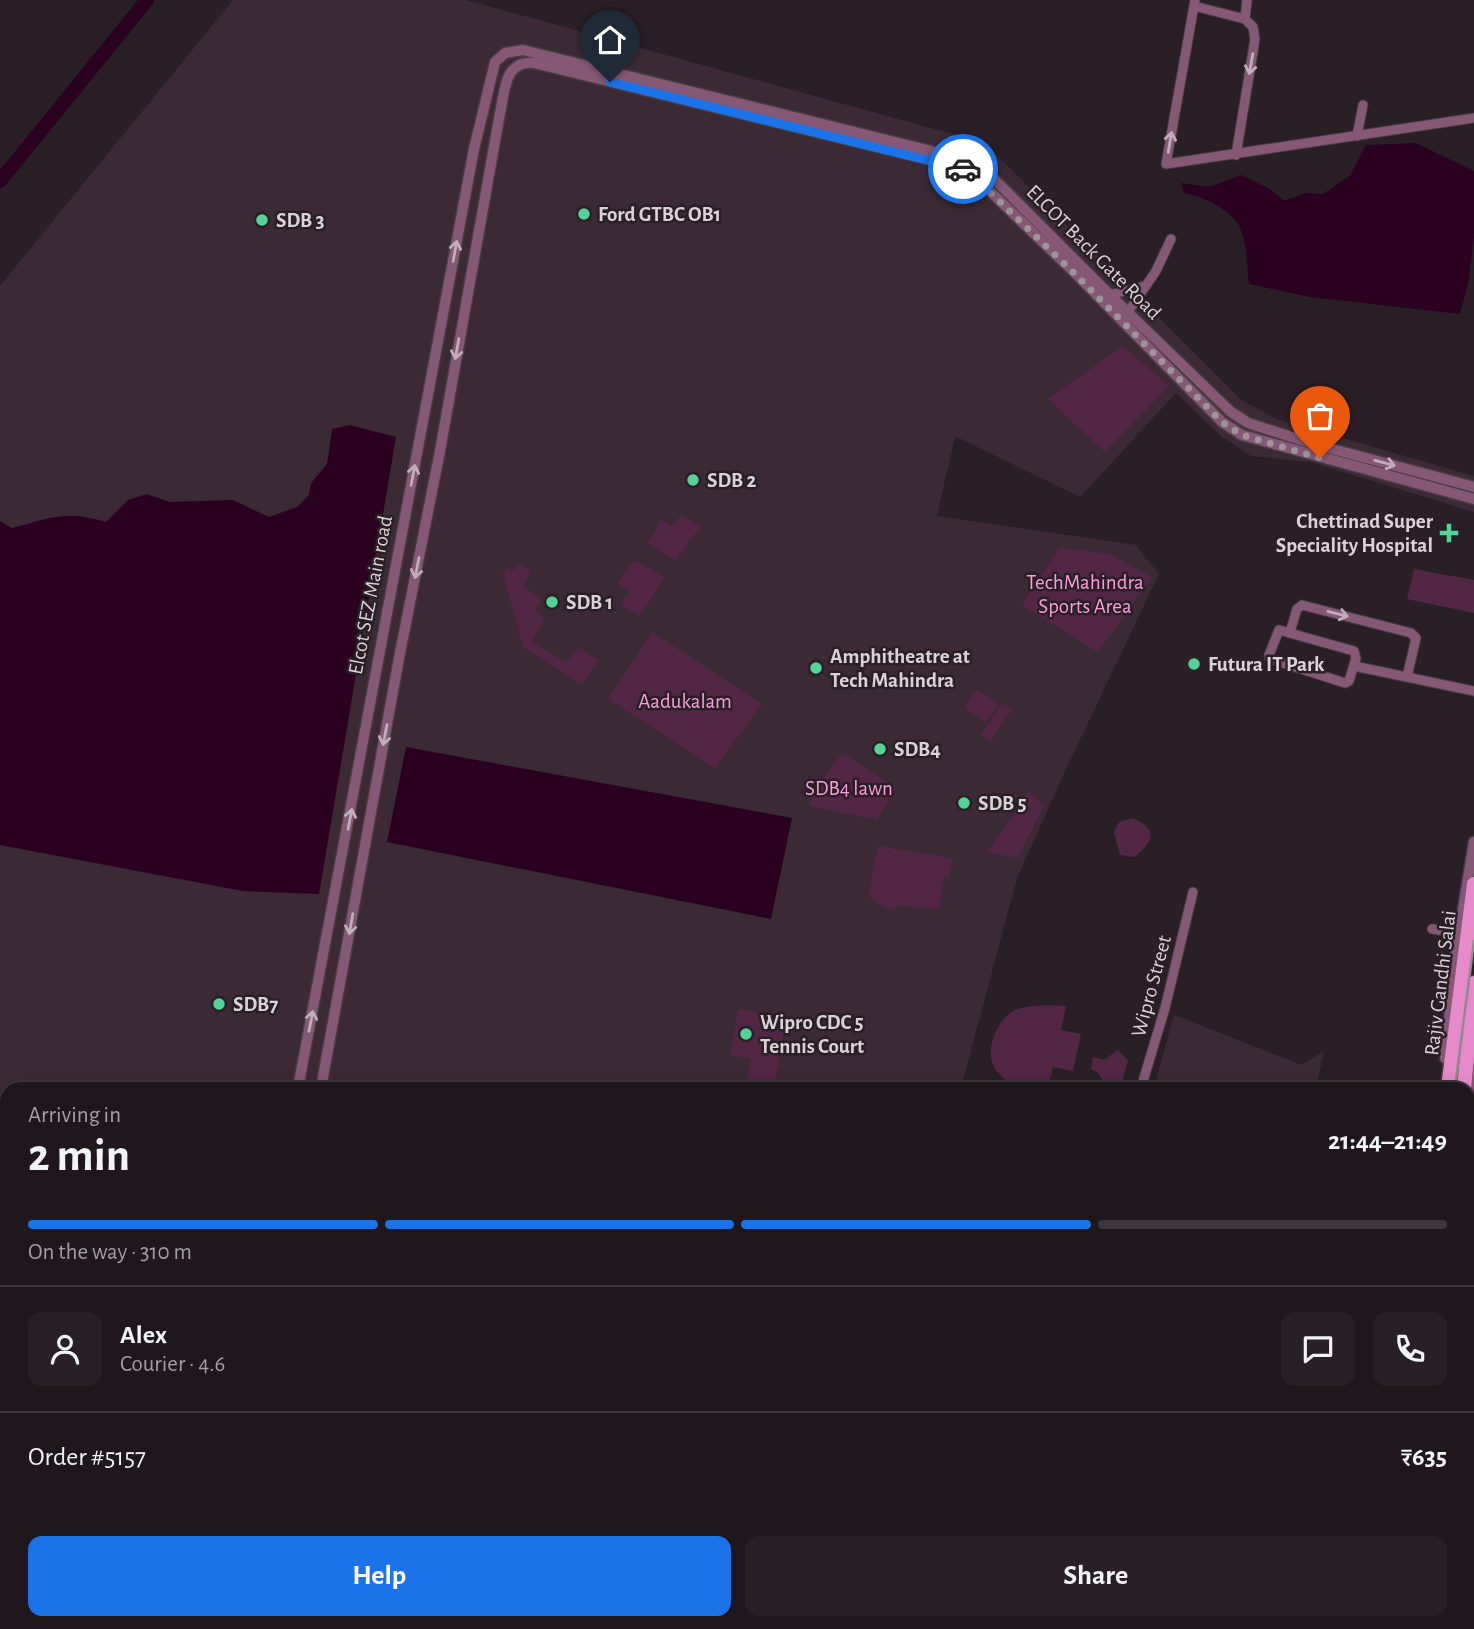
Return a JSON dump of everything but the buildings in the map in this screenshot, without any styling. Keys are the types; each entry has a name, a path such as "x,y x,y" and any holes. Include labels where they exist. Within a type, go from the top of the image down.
{"main road":[{"name":"Rajiv Gandhi Salai","path":"1451,1082 1474,884"},
{"name":"Rajiv Gandhi Salai","path":"1470,1082 1474,983"}],"street":[{"path":"1245,19 1247,0"},
{"path":"1236,155 1255,39 1253,27 1245,19 1194,3 1166,164 1236,155 1474,118"},
{"name":"ELCOT Back Gate Road","path":"488,91 495,62 500,56 513,50 523,50 934,156 969,172 1180,370 1248,423 1310,443 1474,487"},
{"name":"ELCOT Back Gate Road","path":"504,94 509,72 515,65 523,62 534,63 934,156 972,161 990,175 1128,313 1180,370 1222,422 1242,435 1474,499"},
{"path":"488,91 504,94"},
{"name":"Elcot SEZ Main road","path":"299,1082 474,149 488,91"},
{"name":"Elcot SEZ Main road","path":"322,1082 504,94"},
{"path":"1357,136 1363,105"},
{"path":"1128,313 1156,271 1171,239"},
{"path":"1109,295 1145,286"},
{"path":"1290,632 1297,609 1302,605 1411,632 1416,638 1408,673"},
{"path":"1279,630 1354,651 1355,664 1349,681 1345,683 1270,659 1269,655 1279,630"},
{"path":"1355,664 1474,688"},
{"path":"1355,664 1474,688"},
{"path":"1443,1082 1467,934 1474,842"},
{"path":"338,886 357,888"},
{"name":"Wipro Street","path":"1143,1082 1165,1008 1193,892"},
{"path":"1432,929 1467,934"},
{"path":"1470,1082 1474,1057"}],"shaded area":[{"path":"233,0 466,0 985,143 1240,399 1276,419 1474,476 1474,512 1310,462 1251,456 1222,437 1176,393 1080,497 955,436 937,516 1136,545 1159,574 1017,878 963,1082 0,1082 0,286"},
{"path":"1416,143 1474,171 1474,237 1469,279 1460,314 1310,297 1249,284 1245,245 1238,225 1218,206 1184,193 1181,183 1209,187 1241,175 1270,189 1284,201 1306,193 1323,194 1350,176 1366,145"},
{"path":"350,425 396,437 319,894 243,891 0,845 0,521 12,528 69,516 106,522 128,500 147,494 170,502 233,500 269,517 297,507 309,495 311,483 327,464 332,429"},
{"path":"406,747 792,818 771,919 387,842"},
{"path":"1174,1015 1302,1065 1324,1051 1317,1082 1156,1082"}],"green space":[{"path":"1123,346 1169,386 1105,452 1048,399"},
{"path":"681,515 700,527 676,561 648,543 661,520 673,526"},
{"name":"TechMahindra Sports Area","path":"1059,548 1110,554 1152,577 1098,652 1022,605"},
{"path":"634,560 665,577 640,616 620,604 630,592 617,583"},
{"path":"520,564 532,571 523,586 542,599 535,611 545,619 531,641 566,662 579,647 598,660 582,685 523,647 503,574 507,567 514,570"},
{"path":"1414,569 1474,580 1474,613 1407,599"},
{"name":"Aadukalam","path":"652,632 762,704 715,768 608,699"},
{"path":"976,689 999,703 986,722 964,708"},
{"path":"1002,703 1012,709 991,741 981,735"},
{"name":"SDB4 lawn","path":"842,753 896,788 877,820 810,806 811,797"},
{"path":"1028,791 1044,805 1018,858 988,852"},
{"path":"1133,818 1150,831 1149,841 1135,857 1120,855 1114,832 1119,822"},
{"path":"878,846 953,858 949,877 944,877 939,909 895,905 895,909 888,909 872,900 869,891"},
{"path":"1066,1006 1061,1030 1081,1034 1073,1071 1053,1067 1049,1082 1008,1082 995,1069 991,1046 997,1029 1013,1011 1025,1007"},
{"path":"738,1009 786,1018 775,1082 747,1082 751,1059 730,1055"},
{"path":"1118,1050 1128,1061 1122,1082 1104,1082 1098,1073 1091,1069 1093,1057 1104,1060"}],"waterway":[{"path":"0,181 147,0"}],"railway":[{"path":"1456,1082 1474,941"}],"way so far":[{"path":"963,169 1021,221 1222,422 1242,435 1320,458"}],"place":[{"name":"Ford GTBC OB1","path":"584,214"},
{"name":"SDB 3","path":"262,220"},
{"name":"SDB 2","path":"693,480"},
{"name":"Chettinad Super Speciality Hospital","path":"1449,533"},
{"name":"SDB 1","path":"552,602"},
{"name":"Futura IT Park","path":"1194,664"},
{"name":"Amphitheatre at Tech Mahindra","path":"816,668"},
{"name":"SDB4","path":"880,749"},
{"name":"SDB 5","path":"964,803"},
{"name":"SDB7","path":"219,1004"},
{"name":"Wipro CDC 5 Tennis Court","path":"746,1034"}],"route":[{"path":"610,82 963,169"}]}
